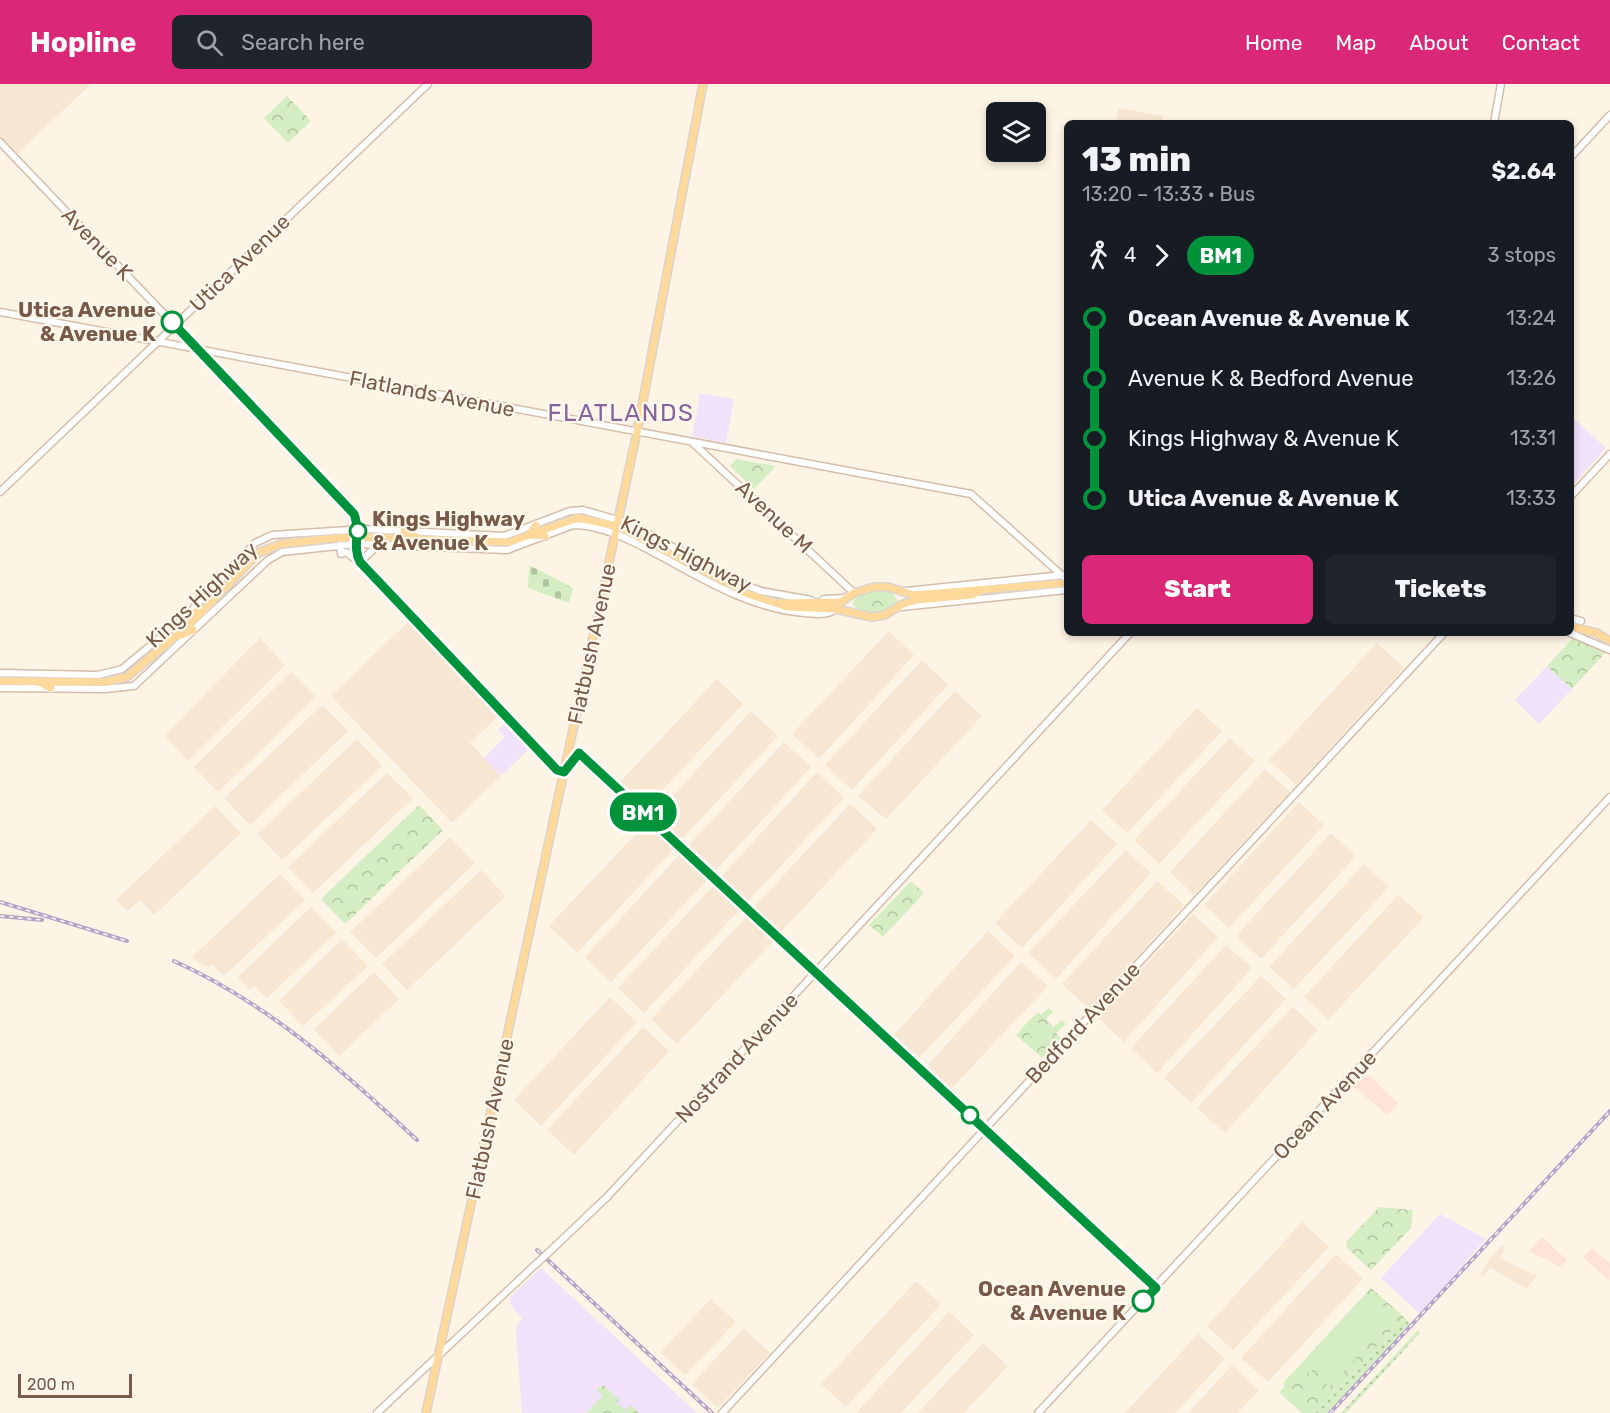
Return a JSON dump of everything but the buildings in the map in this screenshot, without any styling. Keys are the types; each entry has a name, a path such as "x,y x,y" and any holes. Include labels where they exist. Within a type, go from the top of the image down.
{"main road":[{"name":"Utica Avenue","path":"0,492 428,84"},
{"name":"Flatbush Avenue","path":"426,1413 637,432 703,84"},
{"path":"1495,120 1501,84"},
{"path":"1574,154 1610,115"},
{"name":"Avenue K","path":"0,142 354,514 360,562"},
{"name":"Flatlands Avenue","path":"0,312 971,494 1064,577"},
{"name":"Avenue M","path":"693,443 854,593"},
{"path":"1574,493 1610,454"},
{"name":"Kings Highway","path":"0,681 115,682 135,672 174,638 244,565 266,548 288,543 404,531 504,536 570,511 583,510 761,591 810,600 843,598 874,587 911,591 1064,578"},
{"name":"Kings Highway","path":"0,673 109,674 122,669 184,618 248,550 264,538 357,537 509,542 578,518 617,526 748,594 799,609 836,609 880,616 917,600 971,595 980,591"},
{"path":"529,535 536,525"},
{"name":"Kings Highway","path":"0,688 107,689 134,686 268,560 282,552 340,545 357,537 378,545 507,550 573,525 617,526 742,599 769,608 824,614 836,609"},
{"path":"404,531 420,540"},
{"path":"529,535 545,536"},
{"path":"443,541 464,548"},
{"path":"340,545 341,554 346,552 360,562 550,763 565,770 579,753"},
{"path":"360,562 378,545"},
{"name":"Kings Highway","path":"897,590 914,595 980,591 1064,578"},
{"path":"897,590 898,608"},
{"name":"Kings Highway","path":"898,608 1064,590"},
{"path":"854,593 851,604 856,614"},
{"name":"Kings Highway","path":"780,603 834,604 844,601 854,593"},
{"path":"184,618 206,606"},
{"path":"1574,619 1581,621"},
{"path":"1574,627 1597,633 1610,641"},
{"path":"174,638 193,630"},
{"path":"1574,635 1610,650"},
{"name":"Nostrand Avenue","path":"377,1413 609,1197 1127,636"},
{"name":"Bedford Avenue","path":"723,1412 1441,636"},
{"path":"36,680 51,688"},
{"name":"Ocean Avenue","path":"1038,1413 1610,797"}],"shaded area":[{"path":"0,84 91,84 14,157 0,142"},
{"path":"1119,108 1163,116 1162,120 1117,120"},
{"path":"700,393 734,399 726,443 692,436"},
{"path":"1574,419 1606,448 1574,484"},
{"path":"408,622 498,716 470,743 501,776 452,823 331,696"},
{"path":"889,631 914,655 819,759 792,734"},
{"path":"260,638 285,665 188,761 164,736"},
{"path":"1377,643 1404,668 1296,785 1269,760"},
{"path":"922,660 948,685 852,790 825,765"},
{"path":"1547,666 1572,689 1539,724 1515,700"},
{"path":"291,672 316,697 218,792 194,767"},
{"path":"717,679 743,704 647,807 621,781"},
{"path":"955,691 982,716 886,819 858,796"},
{"path":"322,705 348,731 250,825 224,798"},
{"path":"1197,708 1222,731 1127,833 1102,810"},
{"path":"751,711 778,736 681,840 655,815"},
{"path":"504,724 528,750 501,776 484,758 505,737 498,730"},
{"path":"1230,738 1255,761 1159,864 1134,840"},
{"path":"357,739 382,766 282,860 257,834"},
{"path":"784,742 811,767 716,870 689,845"},
{"path":"1265,769 1290,792 1194,895 1170,872"},
{"path":"817,772 844,798 748,901 722,876"},
{"path":"387,773 413,798 313,893 288,867"},
{"path":"1299,802 1324,825 1229,928 1204,905"},
{"path":"850,804 877,829 781,932 754,907"},
{"path":"215,806 241,833 154,915 140,900 127,911 116,900"},
{"path":"1091,820 1117,844 1022,948 995,923"},
{"path":"646,823 674,849 577,953 549,926"},
{"path":"1331,833 1356,856 1261,959 1236,936"},
{"path":"450,837 475,863 376,958 350,932"},
{"path":"1126,850 1151,873 1056,979 1028,953"},
{"path":"680,854 707,880 611,982 585,957"},
{"path":"1364,864 1389,887 1294,989 1269,967"},
{"path":"481,870 506,896 407,990 382,964"},
{"path":"280,874 305,900 224,976 212,965 208,967 191,958"},
{"path":"1157,881 1184,905 1089,1009 1062,984"},
{"path":"714,885 740,909 644,1013 618,988"},
{"path":"1398,895 1424,917 1328,1020 1304,997"},
{"path":"311,907 336,933 267,998 254,986 250,990 238,977"},
{"path":"1193,914 1218,937 1124,1042 1097,1017"},
{"path":"747,916 773,941 677,1044 651,1019"},
{"path":"988,931 1015,956 919,1058 894,1035"},
{"path":"342,939 368,966 303,1026 279,1001"},
{"path":"1226,945 1252,968 1157,1073 1131,1048"},
{"path":"1021,962 1048,986 951,1089 927,1066"},
{"path":"374,972 399,999 339,1056 314,1029"},
{"path":"1261,976 1286,999 1191,1103 1164,1078"},
{"path":"610,997 637,1022 541,1126 514,1100"},
{"path":"1293,1007 1318,1030 1225,1133 1197,1108"},
{"path":"643,1027 669,1051 574,1155 547,1130"},
{"path":"1366,1073 1398,1103 1387,1115 1353,1086"},
{"path":"1440,1214 1486,1239 1465,1261 1465,1266 1420,1314 1381,1278"},
{"path":"1302,1222 1329,1247 1233,1350 1207,1326"},
{"path":"1542,1237 1567,1260 1561,1267 1529,1251"},
{"path":"1501,1246 1505,1248 1500,1258 1538,1275 1526,1289 1490,1267 1484,1276 1480,1275"},
{"path":"1592,1248 1610,1263 1609,1281 1583,1257"},
{"path":"1336,1254 1363,1279 1268,1382 1241,1358"},
{"path":"541,1268 697,1413 522,1413 516,1334 517,1326 522,1319 511,1305 510,1297"},
{"path":"916,1281 941,1304 846,1407 821,1384"},
{"path":"711,1299 736,1322 685,1375 660,1352"},
{"path":"949,1312 974,1335 901,1413 856,1413"},
{"path":"744,1328 770,1353 718,1408 692,1384"},
{"path":"1198,1334 1225,1359 1175,1413 1125,1413"},
{"path":"983,1343 1008,1366 964,1413 918,1413"},
{"path":"1232,1365 1259,1390 1238,1413 1188,1413"}],"green space":[{"path":"287,96 311,121 288,143 264,118"},
{"path":"736,459 776,466 754,489 730,466"},
{"path":"529,565 573,588 569,603 528,588"},
{"path":"874,590 893,593 898,602 880,613 858,610 853,605 858,596"},
{"path":"1573,638 1605,653 1572,689 1547,666"},
{"path":"419,805 443,830 345,924 321,899"},
{"path":"911,881 924,893 883,937 869,925"},
{"path":"1048,1008 1053,1012 1046,1019 1053,1026 1051,1029 1062,1020 1066,1024 1056,1033 1061,1038 1042,1058 1016,1035 1038,1012 1041,1015"},
{"path":"1033,1017 1054,1041 1050,1037 1046,1043 1041,1044 1030,1035 1029,1029 1027,1031 1023,1027"},
{"path":"1379,1207 1413,1210 1411,1228 1371,1270 1346,1247 1347,1241"},
{"path":"1371,1288 1404,1317 1315,1413 1302,1413 1279,1392 1285,1386 1283,1383"},
{"path":"1370,1299 1380,1302 1386,1309 1386,1325 1324,1393 1322,1391 1327,1384 1310,1376 1307,1367 1308,1357 1358,1302","holes":["1314,1355 1336,1375 1323,1380 1314,1377 1310,1365"]},
{"path":"1404,1317 1411,1324 1329,1413 1315,1413"},
{"path":"1418,1330 1420,1333 1346,1413 1341,1413"},
{"path":"603,1385 619,1400 617,1403 625,1410 631,1405 639,1413 587,1413 603,1395 596,1389"}],"railway":[{"path":"0,902 127,941"},
{"path":"0,916 42,920"},
{"path":"174,961 242,997 303,1040 417,1140"},
{"path":"1330,1413 1610,1111"},
{"path":"537,1250 712,1413"}],"bus line":[{"name":"BM1","path":"172,322 354,514 358,526 356,553 360,562 557,770 564,772 579,753 1156,1288 1143,1301"}],"place":[{"name":"Utica Avenue & Avenue K","path":"172,322"},
{"name":"Kings Highway & Avenue K","path":"358,531"},
{"name":"Ocean Avenue & Avenue K","path":"1143,1301"}],"district":[{"name":"FLATLANDS","path":"621,413"}]}
